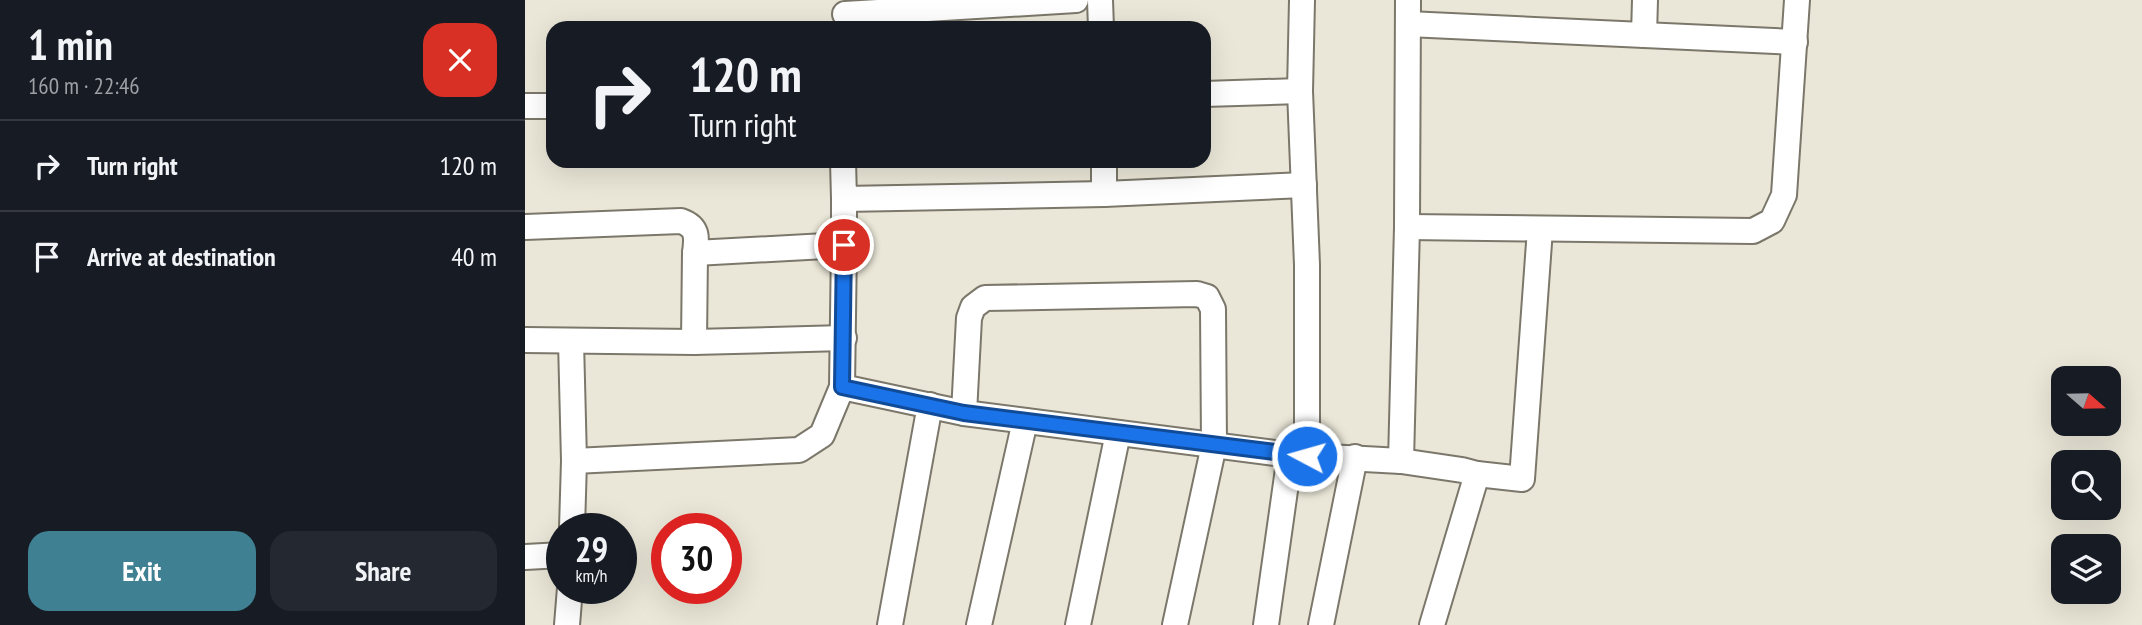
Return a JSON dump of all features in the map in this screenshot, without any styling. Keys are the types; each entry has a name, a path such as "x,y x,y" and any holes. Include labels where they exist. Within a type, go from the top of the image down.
{"street":[{"path":"845,14 1076,0"},
{"path":"1100,0 1101,21"},
{"path":"1266,625 1299,455 1307,265 1300,92 1302,0"},
{"path":"1644,35 1645,0"},
{"path":"1407,227 1753,231 1772,221 1783,195 1797,0"},
{"path":"1401,461 1407,227 1408,12 1644,35 1795,42"},
{"path":"1211,94 1300,92"},
{"path":"525,106 546,106"},
{"path":"574,461 799,450 822,435 842,387 843,168"},
{"path":"1104,168 1104,194"},
{"path":"844,199 1104,194 1304,185"},
{"path":"525,227 681,221 692,227 696,232 694,342"},
{"path":"842,387 964,413 1299,455 1401,461 1522,479 1540,229"},
{"path":"695,253 844,245"},
{"path":"964,413 969,318 973,307 985,298 1197,294 1207,297 1213,309 1214,445 1175,625"},
{"path":"525,340 694,342 844,338"},
{"path":"571,341 572,513"},
{"path":"890,625 930,405"},
{"path":"979,625 1025,421"},
{"path":"1078,625 1118,433"},
{"path":"1321,625 1355,457"},
{"path":"1432,625 1478,474"},
{"path":"525,557 546,556"},
{"path":"567,625 569,604"}],"route":[{"path":"844,245 842,387 964,413 1307,456"}]}
